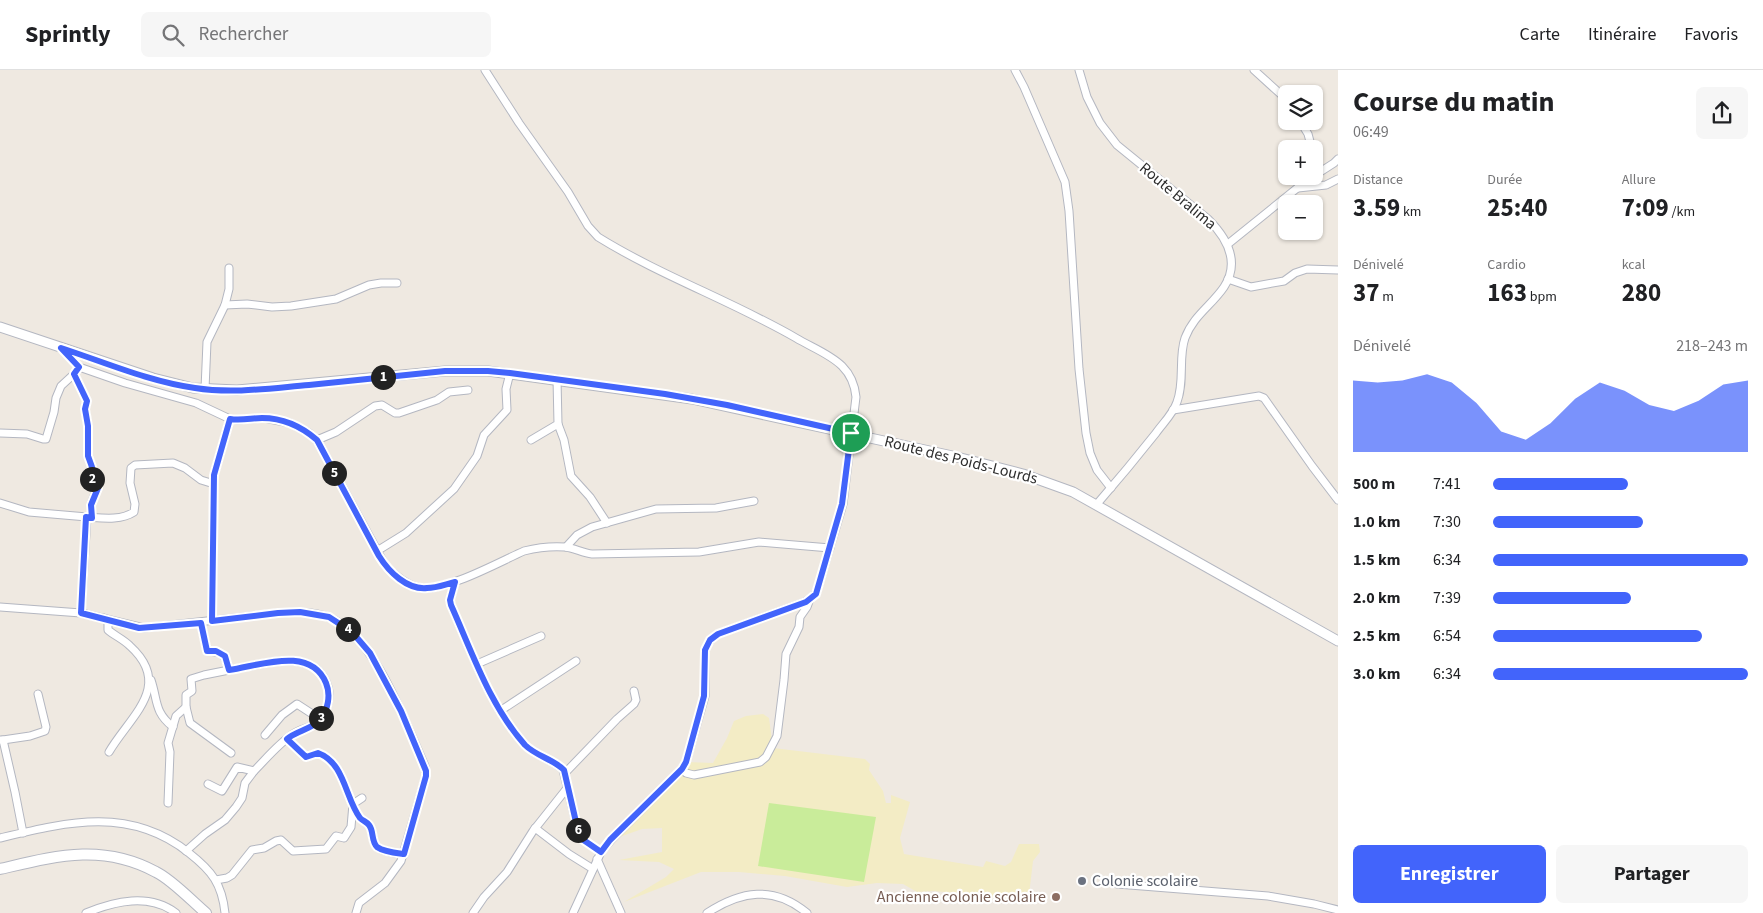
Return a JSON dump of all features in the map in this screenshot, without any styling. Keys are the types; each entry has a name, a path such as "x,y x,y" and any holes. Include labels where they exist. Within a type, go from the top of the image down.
{"main road":[{"path":"0,869 60,856 98,854 130,860 158,872 206,913"}],"street":[{"path":"485,70 519,123 568,192 588,226 598,238 685,283 756,316 840,364 846,372 855,392 845,491 816,594 810,599 771,616 718,634 710,640 705,650 704,696 686,762 682,769 610,840 601,852 574,913"},
{"path":"1015,70 1065,182 1069,210 1079,370 1086,433 1090,452 1097,470 1112,488"},
{"name":"Route Bralima","path":"1079,70 1087,97 1100,124 1117,145 1208,219 1221,232 1228,244 1231,259 1228,279"},
{"path":"1254,70 1278,92"},
{"path":"1228,244 1300,186 1338,159"},
{"path":"1300,186 1326,184 1338,179"},
{"path":"205,389 207,342 225,305 229,268"},
{"path":"1098,504 1173,410 1180,389 1182,350 1185,339 1197,316 1228,279 1251,287 1281,282 1307,268 1338,270"},
{"path":"225,305 291,306 336,299 369,285 381,283 397,284"},
{"name":"Route des Poids-Lourds","path":"0,327 162,380 205,389 237,390 445,371 488,371 692,399 957,457 1023,474 1073,492 1098,504 1338,641"},
{"path":"61,348 79,367 196,403 230,419 264,418 290,423 309,433 317,440 377,551 391,572 416,587 430,588 455,582 524,551 566,547 582,553 611,554 699,552 760,542 830,548"},
{"path":"0,433 27,434 46,439 56,398 62,386 79,367"},
{"path":"377,551 406,533 454,490 477,456 484,435 507,410 506,389 510,373"},
{"path":"74,374 87,401 85,409 88,426 88,456 92,467 91,477 98,488 91,505 89,518 81,613"},
{"path":"557,379 558,424 564,440 571,476 590,497 607,523"},
{"path":"317,440 336,432 375,406 382,405 395,413 399,413 437,400 449,392 468,390"},
{"path":"1173,410 1259,396 1264,398 1338,500"},
{"path":"212,621 214,484 216,467 230,419"},
{"path":"531,440 558,424"},
{"path":"0,503 28,512 89,518 124,517 134,512 135,504 130,483 131,468 135,465 172,463 185,468 201,480 214,484"},
{"path":"566,547 584,530 656,509 716,508 754,501"},
{"path":"455,582 450,600 451,605 500,711 526,745 560,767 565,773 579,835 601,852"},
{"path":"682,769 686,773 694,775 760,762 766,758 777,736 786,654 799,627 800,617 810,599"},
{"path":"0,607 81,613 139,628 201,623 291,612 323,615 335,620 352,632 366,646 401,711 426,771 404,854 394,873 385,883 359,903 356,913"},
{"path":"98,617 108,620 108,630 132,647 143,662 150,677 159,712 164,720 173,727"},
{"path":"201,623 207,651 216,651 225,656 229,670"},
{"path":"477,664 541,636"},
{"path":"186,851 204,834 222,823 236,807 242,798 245,783 254,771 297,731 312,726 320,719 328,703 328,688 320,671 307,663 296,661 273,662 204,674 191,679 192,691 186,695 186,708 190,723 231,754"},
{"path":"500,711 576,661"},
{"path":"109,752 117,738 142,706 148,691 150,677"},
{"path":"565,773 617,718 634,704 636,700 634,692"},
{"path":"23,832 11,771 1,740 30,736 45,731 46,727 38,694"},
{"path":"265,735 282,715 297,704 320,719"},
{"path":"168,803 170,752 168,743 177,714 186,708"},
{"path":"287,739 306,757 318,753 326,757 339,772 360,818 369,825 377,846 380,849 404,854"},
{"path":"208,784 222,791 237,767 254,771"},
{"path":"473,913 484,897 507,872 535,828 568,787"},
{"path":"216,880 232,875 252,850 264,848 279,840 293,852 326,849 336,836 344,838 350,827 353,804 362,798"},
{"path":"0,838 69,823 115,822 152,831 186,851 201,863 216,880 225,913"},
{"path":"535,828 569,854 593,869"},
{"path":"597,859 621,913"},
{"path":"1117,884 1268,896 1338,910"},
{"path":"706,913 732,898 756,893 787,900 806,913"},
{"path":"86,913 112,904 138,901 161,904 176,913"}],"sand":[{"path":"763,714 769,718 773,748 865,759 870,764 869,770 883,791 886,803 891,803 891,795 910,802 900,838 904,854 983,867 986,861 1005,866 1011,862 1019,844 1039,844 1040,852 1033,861 1028,903 969,894 933,891 917,892 903,884 877,883 847,887 785,876 739,872 701,872 624,902 666,877 674,869 659,862 619,860 662,852 662,828 642,829 611,840 686,762 713,763 734,721 746,716"}],"green space":[{"path":"769,803 876,817 864,882 758,866"}],"place":[{"name":"Colonie scolaire","path":"1082,881"},
{"name":"Ancienne colonie scolaire","path":"1056,897"}],"route":[{"path":"61,348 153,378 194,388 237,390 445,371 488,371 665,394 727,405 851,433 845,491 816,594 806,602 718,634 710,640 705,650 704,696 686,762 682,769 610,840 601,852 579,835 564,770 530,749 500,711 451,605 450,600 455,582 422,588 416,587 391,572 379,556 317,440 309,433 290,423 264,418 230,419 214,475 212,621 291,612 323,615 335,620 352,632 366,646 401,711 426,771 404,854 380,849 377,846 374,842 371,827 360,818 339,772 324,755 316,753 306,757 287,739 297,731 316,724 325,711 329,694 320,671 302,661 273,662 229,670 225,656 220,652 207,651 201,623 139,628 81,613 86,517 92,518 91,505 98,488 90,475 92,467 88,456 88,426 85,409 87,401 74,374 79,367 61,348"}]}
